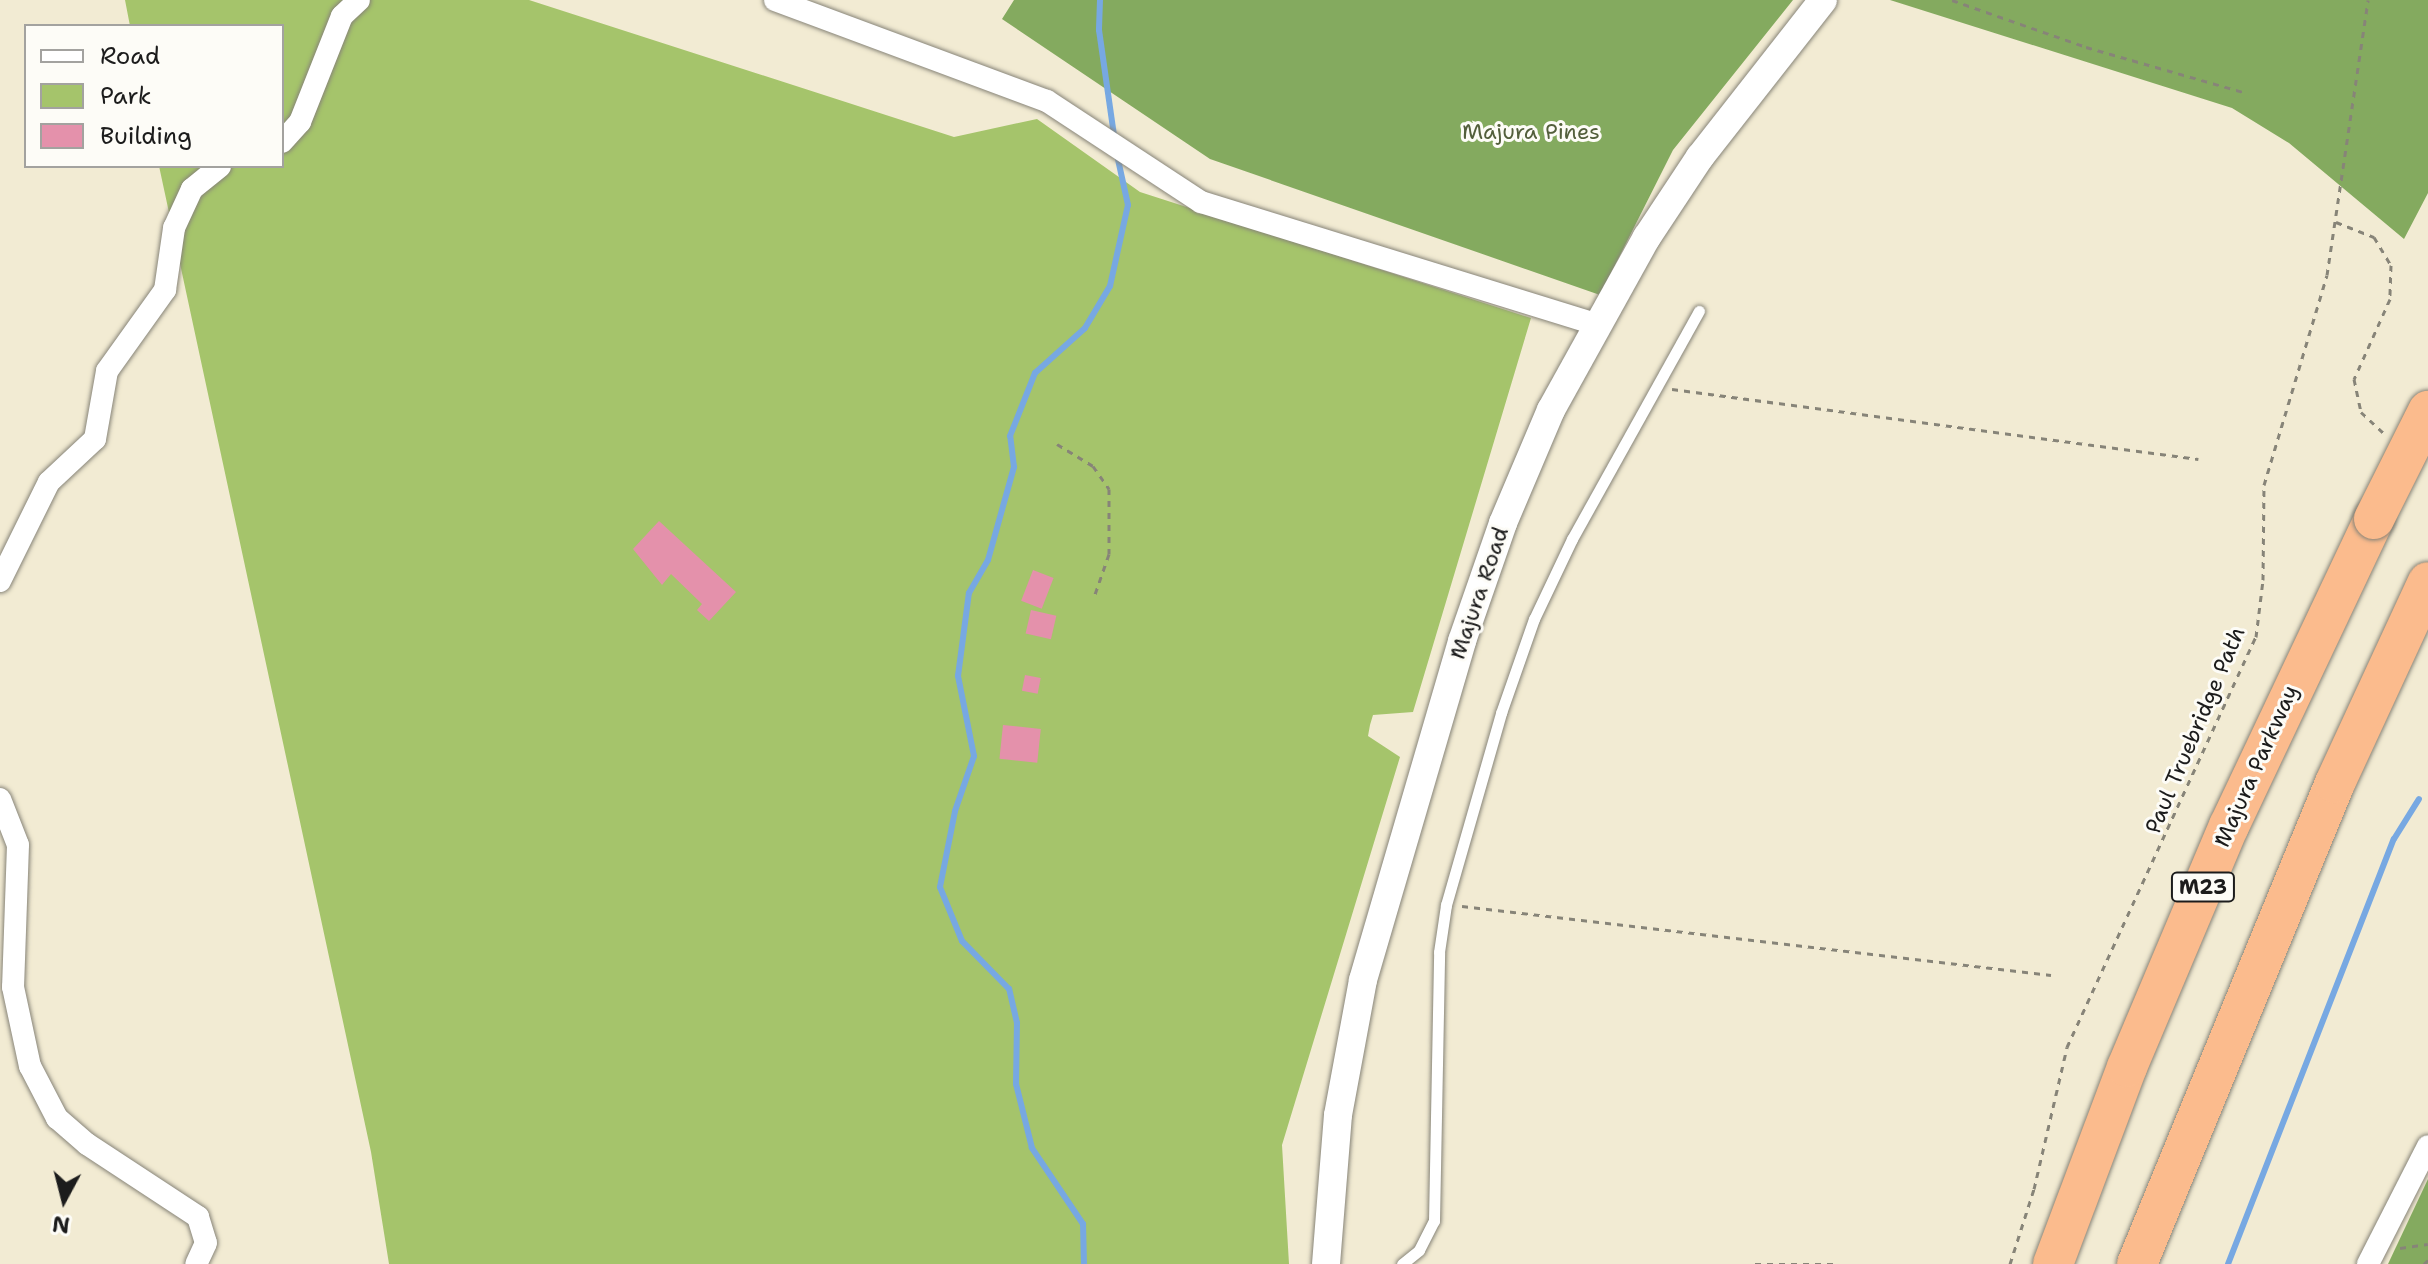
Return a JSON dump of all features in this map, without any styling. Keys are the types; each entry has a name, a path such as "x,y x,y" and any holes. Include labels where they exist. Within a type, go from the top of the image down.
{"highway":[{"name":"Majura Parkway","path":"2053,1264 2127,1067 2229,826 2428,411"},
{"path":"2137,1264 2335,783 2428,582"}],"street":[{"path":"284,140 300,122 342,16 359,0"},
{"path":"775,0 1047,101 1201,202 1595,324"},
{"name":"Majura Road","path":"1326,1264 1345,1071 1399,848 1503,523 1595,324 1700,157 1823,0"},
{"path":"0,581 49,482 95,439 107,371 165,290 174,228 192,189 218,168"},
{"path":"0,799 18,845 13,987 30,1066 57,1118 87,1144 198,1217 206,1243 196,1264"},
{"path":"2368,1264 2428,1146"}],"lane":[{"path":"1402,1264 1419,1250 1434,1221 1439,952 1446,905 1534,619 1699,311"}],"path":[{"path":"1952,0 2086,47 2243,92"},
{"name":"Paul Truebridge Path","path":"2010,1264 2034,1189 2067,1047 2256,637 2263,580 2264,485 2327,275 2368,0"},
{"path":"2335,222 2374,237 2391,265 2390,299 2360,359 2354,389 2369,423 2394,439"},
{"path":"1656,387 2198,459"},
{"path":"1057,444 1093,466 1109,489 1109,554 1094,597"},
{"path":"1446,905 1532,910 2051,975"},
{"path":"1755,1264 1838,1264"}],"green space":[{"path":"125,0 529,0 954,137 1037,119 1140,192 1531,318 1413,712 1373,715 1370,725 1368,736 1400,757 1282,1145 1289,1264 389,1264 371,1152 159,168 284,168 284,24 130,24"},
{"name":"Majura Pines","path":"1014,0 1793,0 1673,150 1600,295 1210,159 1002,19"},
{"path":"1890,0 2428,0 2428,193 2404,239 2289,143 2232,108"},
{"path":"2428,1179 2428,1264 2388,1264"}],"building":[{"path":"659,521 736,592 709,621 697,610 702,604 671,574 662,585 633,549"},
{"path":"1033,570 1054,578 1042,609 1021,601"},
{"path":"1031,610 1056,616 1051,639 1026,633"},
{"path":"1025,675 1041,678 1038,694 1022,691"},
{"path":"1003,725 1041,729 1037,763 999,759"}],"waterway":[{"path":"1100,0 1099,30 1114,136"},
{"path":"1084,1264 1083,1224 1032,1148 1016,1084 1017,1023 1009,989 962,941 940,887 955,811 974,756 958,676 969,593 988,560 1014,467 1010,436 1035,373 1085,328 1110,286 1128,205 1117,155"},
{"path":"2228,1264 2394,839 2419,799"}]}
